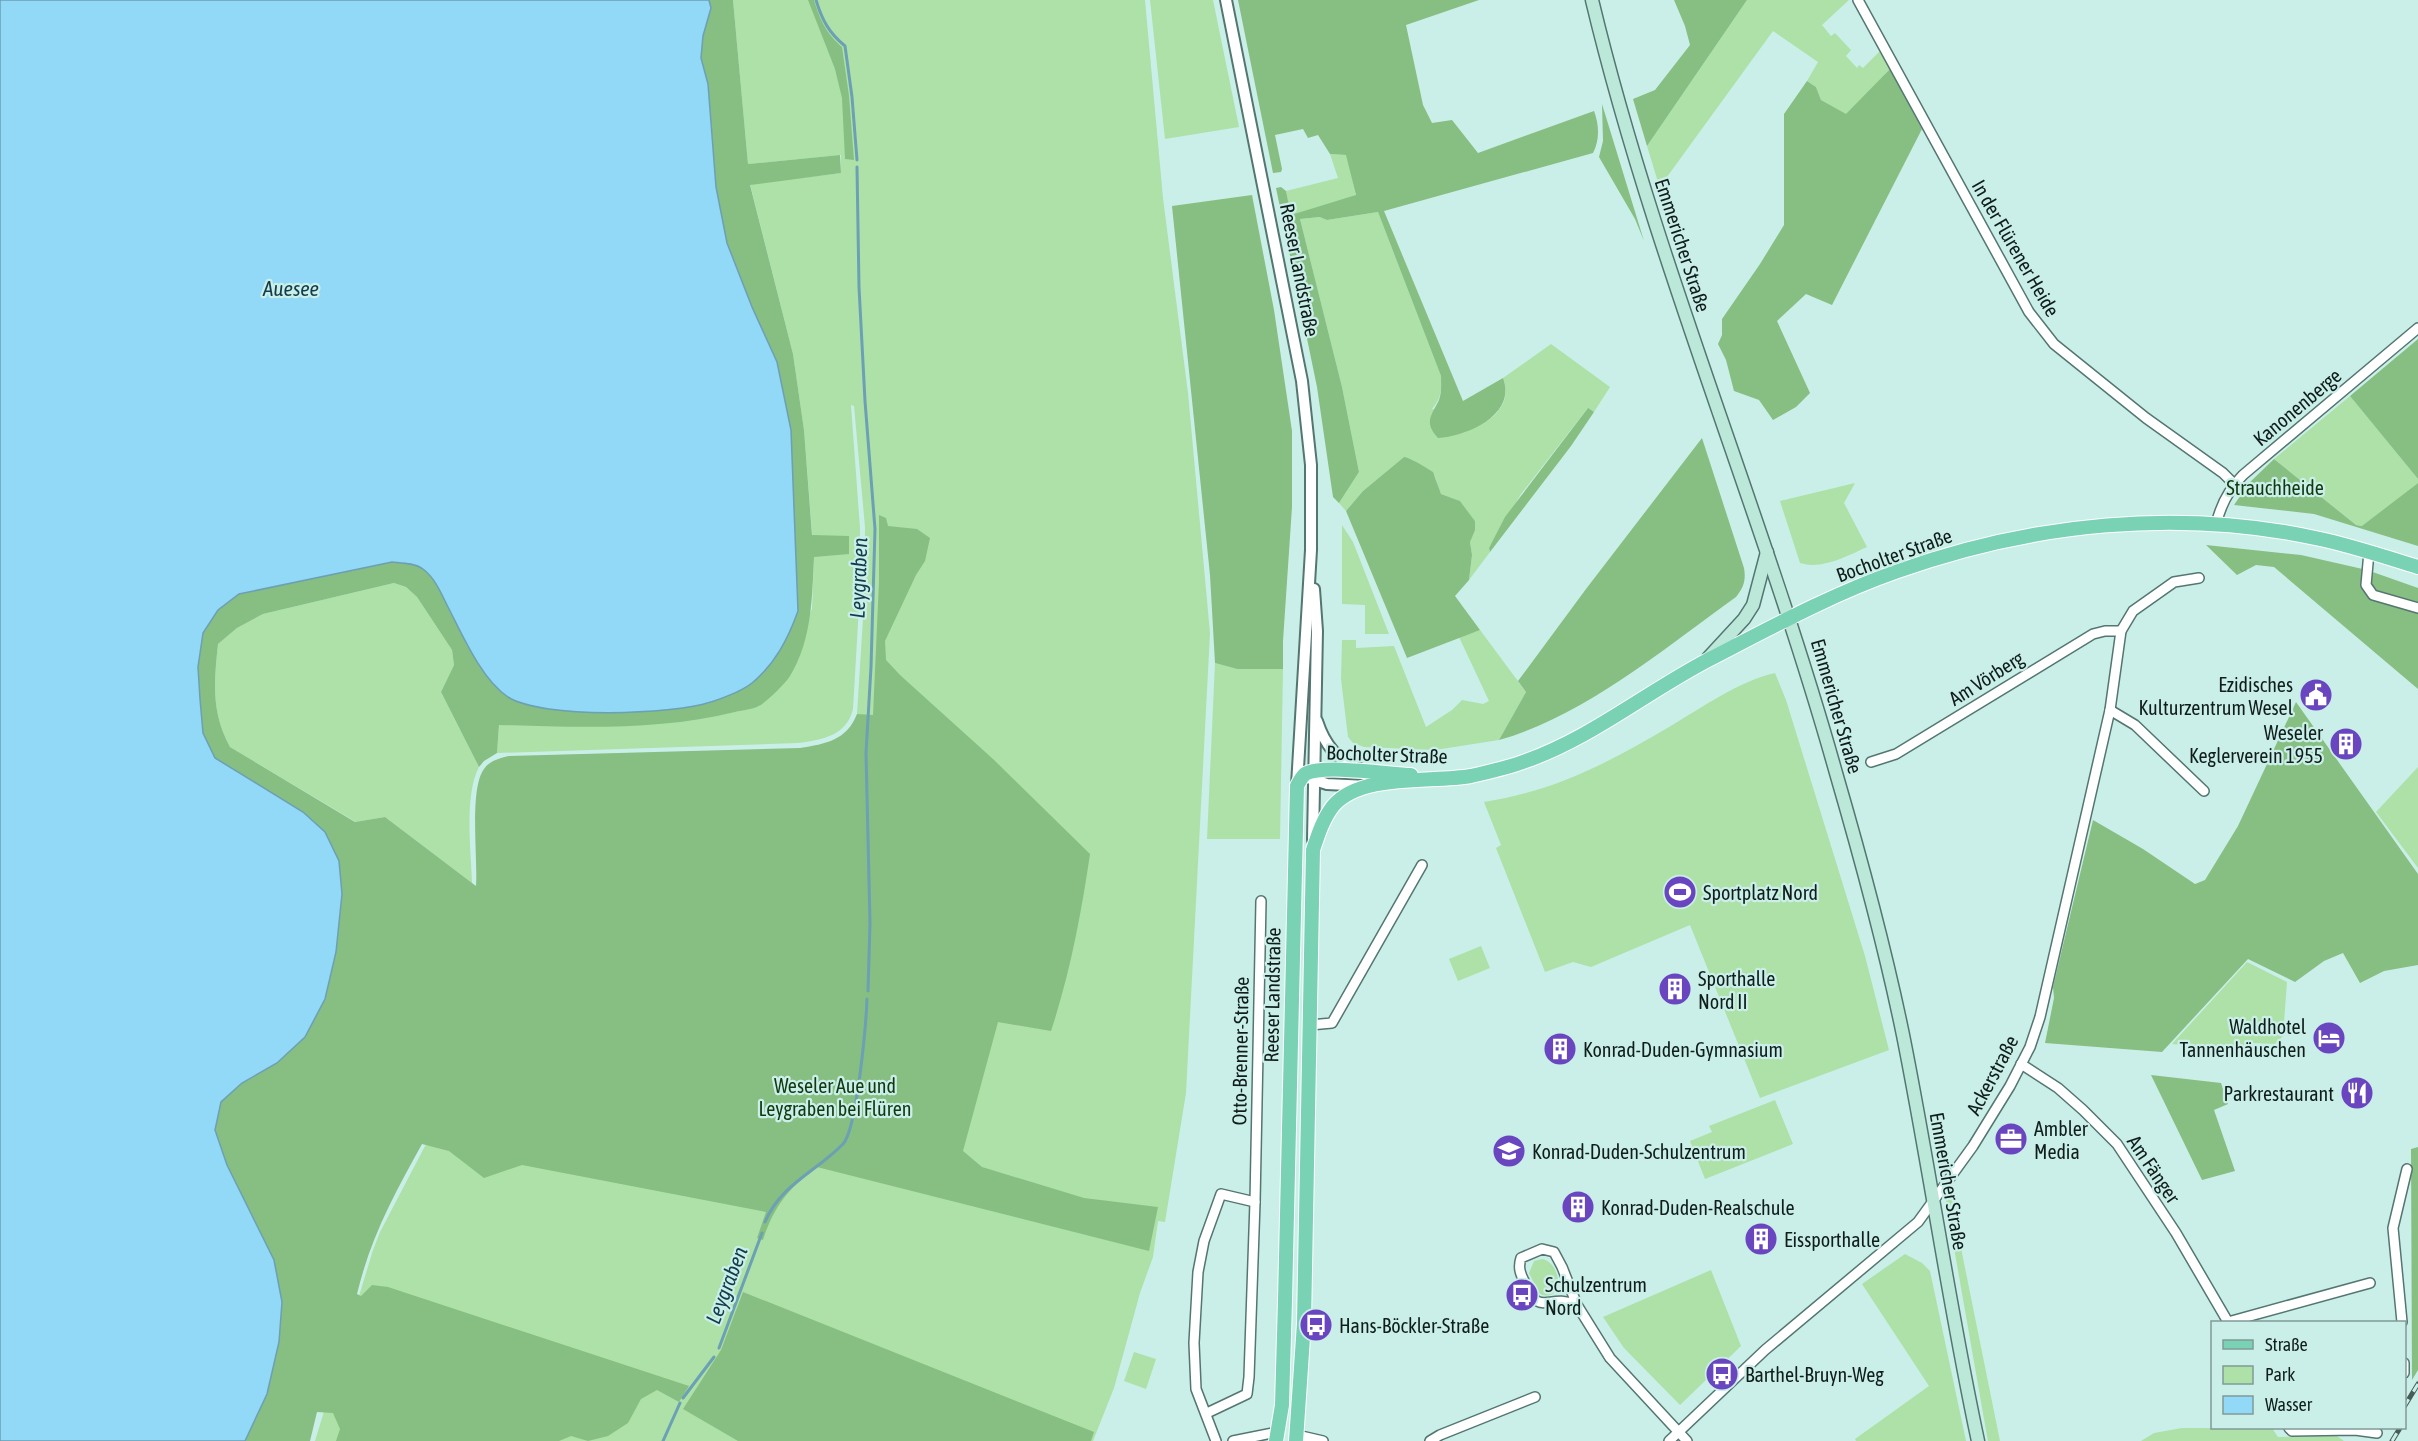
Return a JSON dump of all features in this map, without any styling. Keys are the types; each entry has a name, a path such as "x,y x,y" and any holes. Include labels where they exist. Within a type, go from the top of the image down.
{"main road":[{"name":"Emmericher Straße","path":"1592,0 1605,56 1669,268 1790,618 1837,774 1902,1031 1978,1441"},
{"name":"Bocholter Straße","path":"1367,786 1470,776 1523,762 1574,741 1705,662 1790,618 1897,571 1958,551 2020,537 2114,525 2165,523 2216,525 2319,538 2418,567"},
{"path":"1705,662 1744,619 1753,605 1767,551"},
{"name":"Bocholter Straße","path":"1305,776 1364,770 1407,775 1470,776"},
{"name":"Reeser Landstraße","path":"1277,1436 1282,1405 1305,776"},
{"path":"1313,850 1319,831 1333,807 1346,795 1367,786"},
{"name":"Reeser Landstraße","path":"1296,1438 1304,1323 1313,850"},
{"path":"1277,1436 1296,1438"}],"street":[{"name":"Reeser Landstraße","path":"1226,0 1302,381 1311,465 1305,776 1313,850"},
{"name":"In der Flürener Heide","path":"1858,0 2029,312 2054,344 2146,418 2223,473 2234,484"},
{"name":"Kanonenberge","path":"2216,525 2218,514 2234,484 2418,328"},
{"name":"Reeser Landstraße","path":"1305,776 1314,712 1317,632 1311,550"},
{"path":"2369,552 2366,585 2373,595 2418,609"},
{"name":"Ackerstraße","path":"1669,1441 1759,1355 1918,1222 1973,1146 2010,1086 2030,1047 2040,1017 2110,710 2121,631 2133,611 2174,582 2199,578"},
{"name":"Am Vörberg","path":"1871,762 1896,754 2093,634 2121,631"},
{"path":"2110,710 2135,725 2204,791"},
{"path":"1314,712 1322,736 1333,753 1348,765 1364,770"},
{"name":"Bocholter Straße","path":"1305,776 1327,784 1367,786"},
{"name":"Reeser Landstraße","path":"1310,1025 1332,1023 1422,865"},
{"name":"Otto-Brenner-Straße","path":"1207,1413 1247,1394 1256,1202 1261,901"},
{"name":"Am Fänger","path":"2021,1064 2058,1088 2117,1144 2176,1233 2227,1321"},
{"path":"2402,1321 2393,1228 2407,1168"},
{"path":"1216,1441 1196,1389 1198,1272 1204,1241 1221,1194 1256,1202"},
{"path":"1577,1305 1563,1300 1537,1303 1532,1299 1519,1271 1521,1258 1542,1249 1554,1252 1577,1305 1610,1358 1687,1441"},
{"name":"Am Fänger","path":"2232,1321 2370,1283"},
{"path":"1430,1441 1535,1397"},
{"path":"2290,1429 2292,1431 2355,1430 2377,1434"},
{"path":"1233,1441 1277,1436"},
{"path":"1296,1438 1323,1441"}],"green space":[{"path":"709,0 733,0 748,164 840,155 841,173 750,185 793,354 804,430 812,535 849,536 849,554 814,557 807,633 790,676 777,691 758,706 706,718 647,725 499,725 497,753 479,767 441,692 454,665 452,650 417,597 406,587 394,583 263,614 237,628 218,644 215,697 224,734 230,747 355,822 385,817 476,886 475,808 477,792 479,779 484,769 495,760 509,756 800,748 818,745 841,735 848,730 857,714 873,715 879,582 879,515 886,518 888,526 917,529 930,538 925,561 885,641 886,660 993,759 1090,854 1074,944 1051,1031 998,1022 963,1151 982,1167 1084,1198 1158,1207 1149,1251 817,1167 783,1199 772,1217 763,1240 757,1238 766,1212 522,1165 484,1178 449,1151 422,1144 376,1234 357,1294 361,1296 372,1285 388,1287 689,1386 679,1402 657,1390 641,1399 628,1423 608,1436 588,1441 571,1436 559,1441 336,1441 340,1429 333,1413 317,1412 310,1441 245,1441 267,1394 227,1165 215,1130 221,1102 242,1083 277,1063 305,1037 325,999 336,952 342,894 303,812 215,758 203,733 198,667 203,632 218,610 239,594 392,562 420,567 427,572 441,591 468,647 648,711 710,703 750,684 777,362 727,243 716,187 708,84 701,58 703,36 711,8"},
{"name":"Weseler Aue und Leygraben bei Flüren","path":"733,0 1145,0 1163,198 1188,393 1210,633 1186,1093 1165,1222 1158,1221 1153,1257 1140,1293 1114,1388 1093,1441 315,1441 373,1250 425,1146 811,753 847,737 860,714 857,714 864,603 865,527 854,406 851,405 860,528 859,606 853,709 850,718 840,730 825,738 798,743 497,753 499,725 598,726 663,722 695,719 760,706 812,609 814,557 804,430 793,354 750,184 841,173 841,155 748,164"},
{"path":"808,0 814,0 824,26 842,47 854,160 845,159 842,98 835,69"},
{"path":"1150,0 1213,0 1239,127 1165,139"},
{"path":"1238,0 1479,0 1406,25 1423,105 1432,123 1452,120 1478,153 1594,111 1597,121 1598,137 1593,153 1384,211 1463,401 1503,378 1505,391 1503,403 1496,413 1487,421 1462,433 1438,438 1431,427 1430,419 1441,394 1441,376 1378,212 1327,220 1320,217 1300,219 1342,387 1359,472 1339,503 1333,497 1317,387 1276,188 1281,187 1286,191 1291,215 1356,195 1346,155 1330,154 1318,135 1308,138 1303,129 1275,135 1282,169 1281,172 1273,173"},
{"path":"1674,0 1747,0 1647,146 1633,99 1655,90 1690,45"},
{"path":"1747,0 1849,0 1822,25 1831,36 1835,33 1851,50 1846,56 1857,68 1859,65 1863,68 1880,51 1890,69 1846,115 1821,100 1816,87 1807,81 1818,62 1773,31 1664,181 1661,192 1647,146"},
{"path":"1890,69 1922,129 1832,305 1806,294 1777,321 1810,393 1796,407 1773,420 1759,400 1734,391 1726,360 1718,344 1722,335 1722,319 1784,225 1784,114 1807,81 1816,87 1821,100 1846,114"},
{"path":"1602,104 1644,241 1635,219 1599,157 1603,141"},
{"path":"1330,154 1347,155 1356,196 1291,216 1286,191 1338,178"},
{"path":"1252,195 1274,310 1292,431 1292,507 1283,669 1237,669 1215,663 1210,575 1172,206"},
{"path":"1378,212 1441,376 1440,394 1432,409 1487,421 1497,413 1503,403 1506,391 1503,378 1551,344 1610,387 1594,412 1587,409 1521,494 1489,548 1490,552 1469,580 1472,555 1470,542 1475,521 1460,501 1441,494 1434,475 1420,464 1404,457 1363,491 1346,511 1339,503 1359,472 1342,387 1300,219 1321,217 1327,220"},
{"path":"2418,339 2418,479 2350,396"},
{"path":"2350,396 2418,479 2418,483 2363,526 2356,525 2274,459"},
{"path":"1588,408 1594,412 1571,446 1490,552 1489,548 1505,517"},
{"path":"1702,438 1744,568 1744,583 1739,593 1623,679 1593,698 1531,729 1499,740 1526,692 1518,681"},
{"path":"1404,457 1433,472 1441,494 1460,501 1475,521 1475,530 1470,542 1472,555 1469,580 1455,596 1480,630 1407,658 1346,511 1363,491"},
{"name":"Strauchheide","path":"2274,459 2356,525 2362,526 2418,483 2418,546 2314,514 2234,505 2249,483"},
{"path":"1855,483 1844,503 1867,547 1826,563 1808,565 1800,563 1780,501"},
{"path":"1342,525 1353,542 1389,634 1365,634 1365,605 1342,604"},
{"path":"2206,545 2301,555 2367,570 2418,588 2418,689 2274,567 2256,565 2237,575"},
{"path":"394,583 406,587 417,597 452,650 454,665 441,692 479,767 471,792 470,807 472,883 385,817 356,822 230,747 220,721 215,697 218,644 237,628 263,614"},
{"path":"1480,630 1526,692 1499,740 1435,750 1364,747 1353,743 1348,737 1341,679 1342,640 1356,640 1356,648 1394,646 1426,727 1452,710 1462,700 1483,704 1489,701 1459,637"},
{"path":"1215,663 1237,669 1283,669 1280,839 1207,839"},
{"name":"Sportplatz Nord","path":"1775,673 1786,700 1865,956 1889,1050 1760,1098 1690,925 1591,967 1573,962 1545,972 1496,848 1501,845 1484,802 1534,791 1580,774 1646,740 1747,682"},
{"path":"2296,702 2418,874 2418,965 2384,971 2360,983 2343,953 2324,961 2295,982 2248,959 2162,1052 2045,1043 2054,998 2053,987 2093,820 2143,849 2195,884 2205,880 2238,826"},
{"path":"2418,767 2418,868 2376,812"},
{"path":"1481,946 1490,968 1458,981 1449,959"},
{"path":"2247,962 2287,982 2283,1036 2275,1044 2252,1043 2238,1051 2172,1044"},
{"path":"2151,1075 2221,1083 2228,1104 2214,1110 2235,1171 2202,1180"},
{"path":"1775,1100 1793,1144 1705,1179 1690,1141 1712,1132 1709,1126"},
{"path":"2418,1147 2418,1370 2412,1380 2411,1149"},
{"path":"1947,1197 1953,1197 1958,1205 1962,1253 2000,1441 1988,1441 1946,1202"},
{"path":"1905,1254 1922,1263 1930,1271 1966,1441 1856,1441 1855,1439 1929,1386 1862,1284"},
{"path":"1542,1259 1553,1266 1558,1280 1558,1289 1550,1295 1539,1293 1529,1273 1534,1261"},
{"path":"1711,1270 1741,1346 1680,1405 1624,1348 1603,1317"},
{"path":"743,1292 1094,1432 1091,1441 738,1441 683,1409 721,1350"},
{"path":"1134,1352 1156,1359 1146,1389 1124,1381"},
{"path":"2182,1428 2273,1429 2278,1437 2337,1436 2344,1441 2141,1441 2154,1433"}],"water":[{"name":"Auesee","path":"0,0 709,0 711,8 703,36 701,58 708,84 716,187 727,243 777,362 791,430 798,611 785,641 760,676 748,686 716,700 667,710 608,713 549,709 525,704 508,697 498,689 481,668 431,577 420,567 412,564 392,562 239,594 218,610 203,633 198,667 203,733 215,758 303,812 325,832 339,861 342,894 336,952 325,999 305,1037 277,1063 242,1083 221,1102 215,1130 227,1165 274,1260 282,1302 279,1342 267,1394 245,1441 0,1441"}],"waterway":[{"name":"Leygraben","path":"816,0 827,26 845,46 857,160"},
{"name":"Leygraben","path":"857,167 859,287 875,529 866,753 870,923 868,991"},
{"name":"Leygraben","path":"765,1222 780,1198 800,1179 833,1154 843,1144 848,1134 853,1119 860,1075 867,999"},
{"name":"Leygraben","path":"719,1348 762,1233"},
{"name":"Leygraben","path":"683,1398 714,1357"},
{"name":"Leygraben","path":"663,1441 680,1403"}],"railway":[{"path":"2406,1404 2418,1384"},
{"path":"2392,1441 2399,1429"}],"place":[{"name":"Ezidisches Kulturzentrum Wesel","path":"2316,695"},
{"name":"Weseler Keglerverein 1955","path":"2346,744"},
{"name":"Sportplatz Nord","path":"1680,892"},
{"name":"Sporthalle Nord II","path":"1675,989"},
{"name":"Waldhotel Tannenhäuschen","path":"2329,1038"},
{"name":"Konrad-Duden-Gymnasium","path":"1560,1049"},
{"name":"Parkrestaurant","path":"2357,1093"},
{"name":"Ambler Media","path":"2011,1139"},
{"name":"Konrad-Duden-Schulzentrum","path":"1509,1151"},
{"name":"Konrad-Duden-Realschule","path":"1578,1207"},
{"name":"Eissporthalle","path":"1761,1239"},
{"name":"Schulzentrum Nord","path":"1522,1295"},
{"name":"Hans-Böckler-Straße","path":"1316,1325"},
{"name":"Barthel-Bruyn-Weg","path":"1722,1374"}]}
